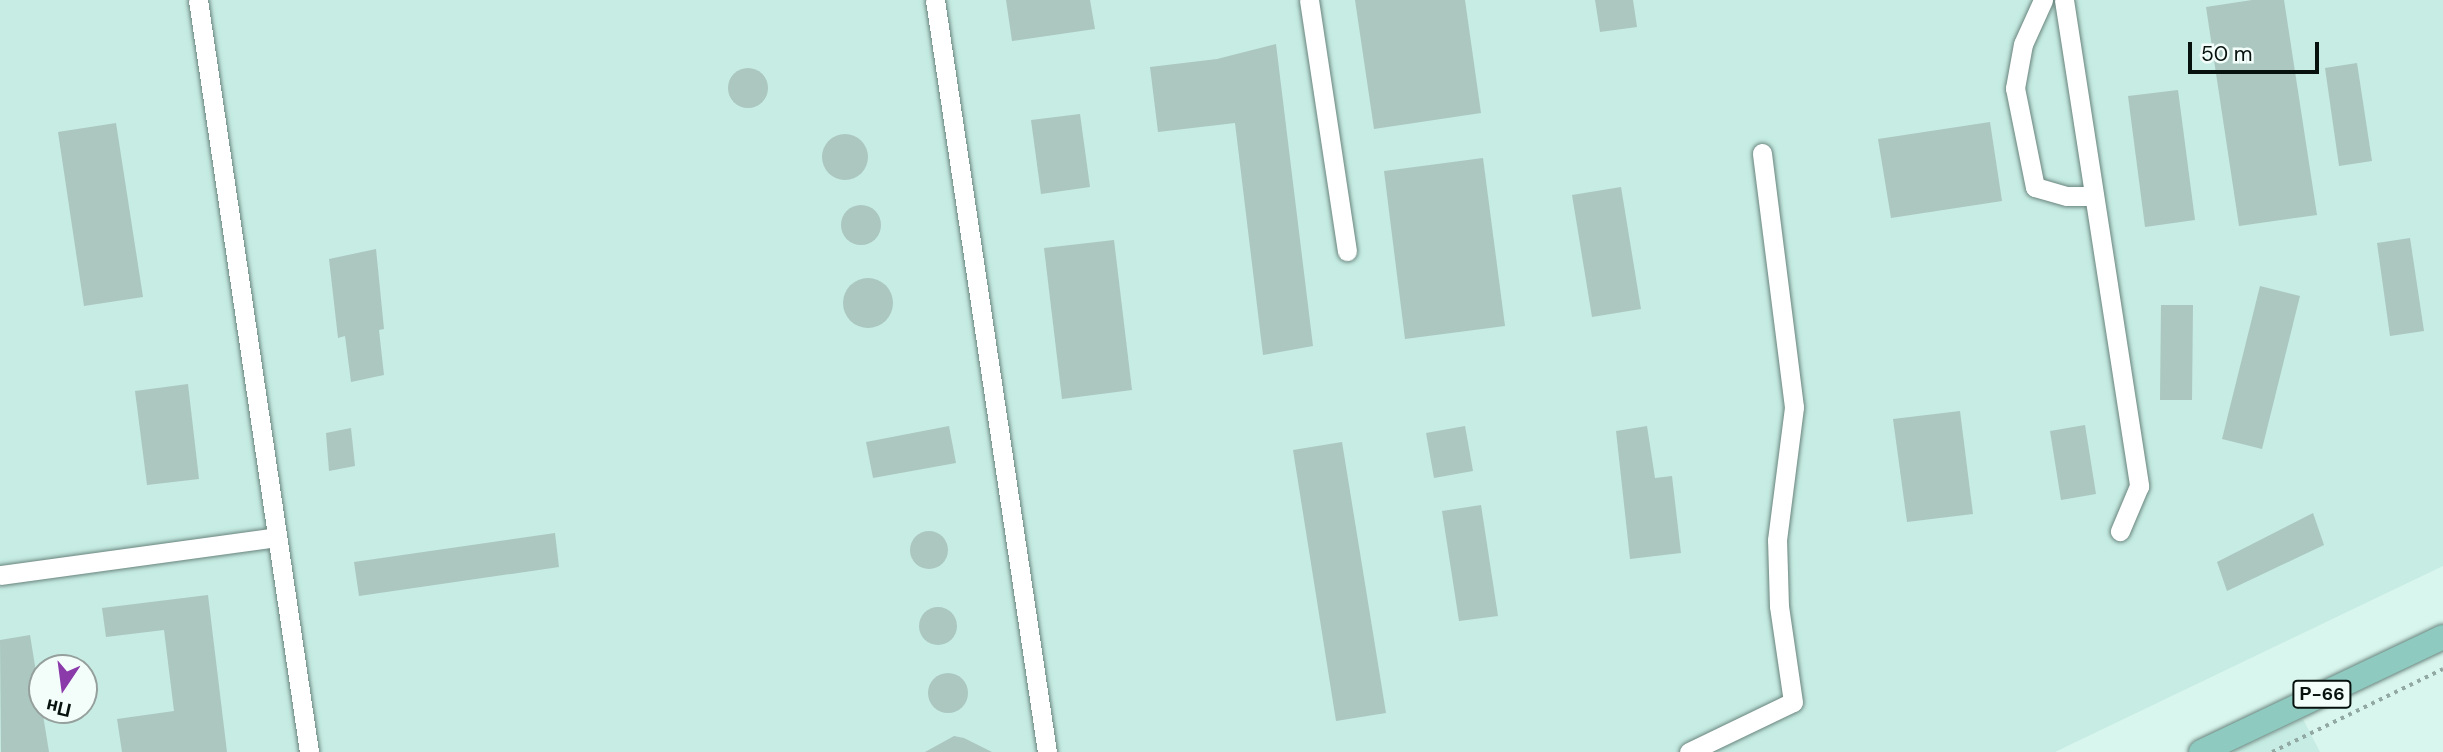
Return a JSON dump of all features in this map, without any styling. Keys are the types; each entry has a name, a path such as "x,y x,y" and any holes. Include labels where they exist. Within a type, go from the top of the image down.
{"main road":[{"name":"Р-66","path":"2201,752 2443,637"}],"lane":[{"path":"198,0 309,752"},
{"path":"935,0 1046,752"},
{"path":"1309,0 1347,251"},
{"path":"2043,0 2023,44 2015,89 2035,187 2067,196 2094,196"},
{"path":"2064,0 2139,486 2120,531"},
{"path":"1689,752 1793,702 1779,606 1777,541 1794,407 1762,153"},
{"path":"0,575 276,537"}],"path":[{"path":"2272,752 2443,669"}],"shaded area":[{"path":"0,0 2443,0 2443,566 2055,752 0,752"},
{"path":"2303,719 2320,752 2233,752"}],"building":[{"path":"1006,0 1090,0 1095,29 1012,41"},
{"path":"1355,0 1465,0 1481,113 1374,129"},
{"path":"1595,0 1633,0 1637,27 1600,32"},
{"path":"2252,0 2284,0 2317,215 2239,226 2206,7"},
{"path":"1276,44 1313,346 1263,355 1235,123 1158,132 1150,67 1217,59"},
{"path":"2357,63 2372,161 2339,166 2325,68"},
{"path":"748,68 762,74 768,88 762,102 748,108 734,102 728,88 734,74"},
{"path":"2178,90 2195,220 2145,227 2128,96"},
{"path":"1080,114 1090,187 1041,194 1031,120"},
{"path":"1990,122 2002,201 1891,218 1878,139"},
{"path":"116,123 143,297 84,306 58,132"},
{"path":"845,134 861,141 868,157 861,173 845,180 829,173 822,157 829,141"},
{"path":"1483,158 1505,326 1405,339 1384,171"},
{"path":"1621,187 1641,309 1592,317 1572,195"},
{"path":"861,205 875,211 881,225 875,239 861,245 847,239 841,225 847,211"},
{"path":"2410,238 2424,331 2390,336 2377,243"},
{"path":"1114,240 1132,390 1062,399 1044,248"},
{"path":"376,249 384,329 379,330 384,375 351,382 345,336 338,338 329,259"},
{"path":"868,278 885,286 893,303 885,320 868,328 851,320 843,303 851,286"},
{"path":"2260,286 2300,296 2262,449 2222,439"},
{"path":"2161,305 2193,305 2192,400 2160,400"},
{"path":"188,384 199,479 147,485 135,391"},
{"path":"1960,411 1973,514 1907,522 1893,419"},
{"path":"2085,425 2096,494 2061,500 2050,431"},
{"path":"949,426 956,463 873,478 866,442"},
{"path":"1465,426 1473,471 1434,478 1426,433"},
{"path":"1647,426 1655,478 1672,476 1681,553 1630,559 1616,431"},
{"path":"351,428 355,466 329,471 326,433"},
{"path":"1342,442 1386,713 1336,721 1293,450"},
{"path":"1481,505 1498,616 1459,621 1442,511"},
{"path":"2313,513 2324,545 2227,591 2217,562"},
{"path":"929,531 943,536 948,550 943,564 929,569 915,564 910,550 915,536"},
{"path":"555,533 559,567 359,596 354,562"},
{"path":"208,595 227,752 122,752 117,719 174,711 164,630 106,637 102,608"},
{"path":"938,607 951,613 957,626 951,639 938,645 925,639 919,626 925,613"},
{"path":"30,635 33,654 28,654 28,724 44,724 49,752 1,752 0,640"},
{"path":"948,673 962,679 968,693 962,707 948,713 934,707 928,693 934,679"},
{"path":"954,736 964,738 992,752 925,752"}]}
